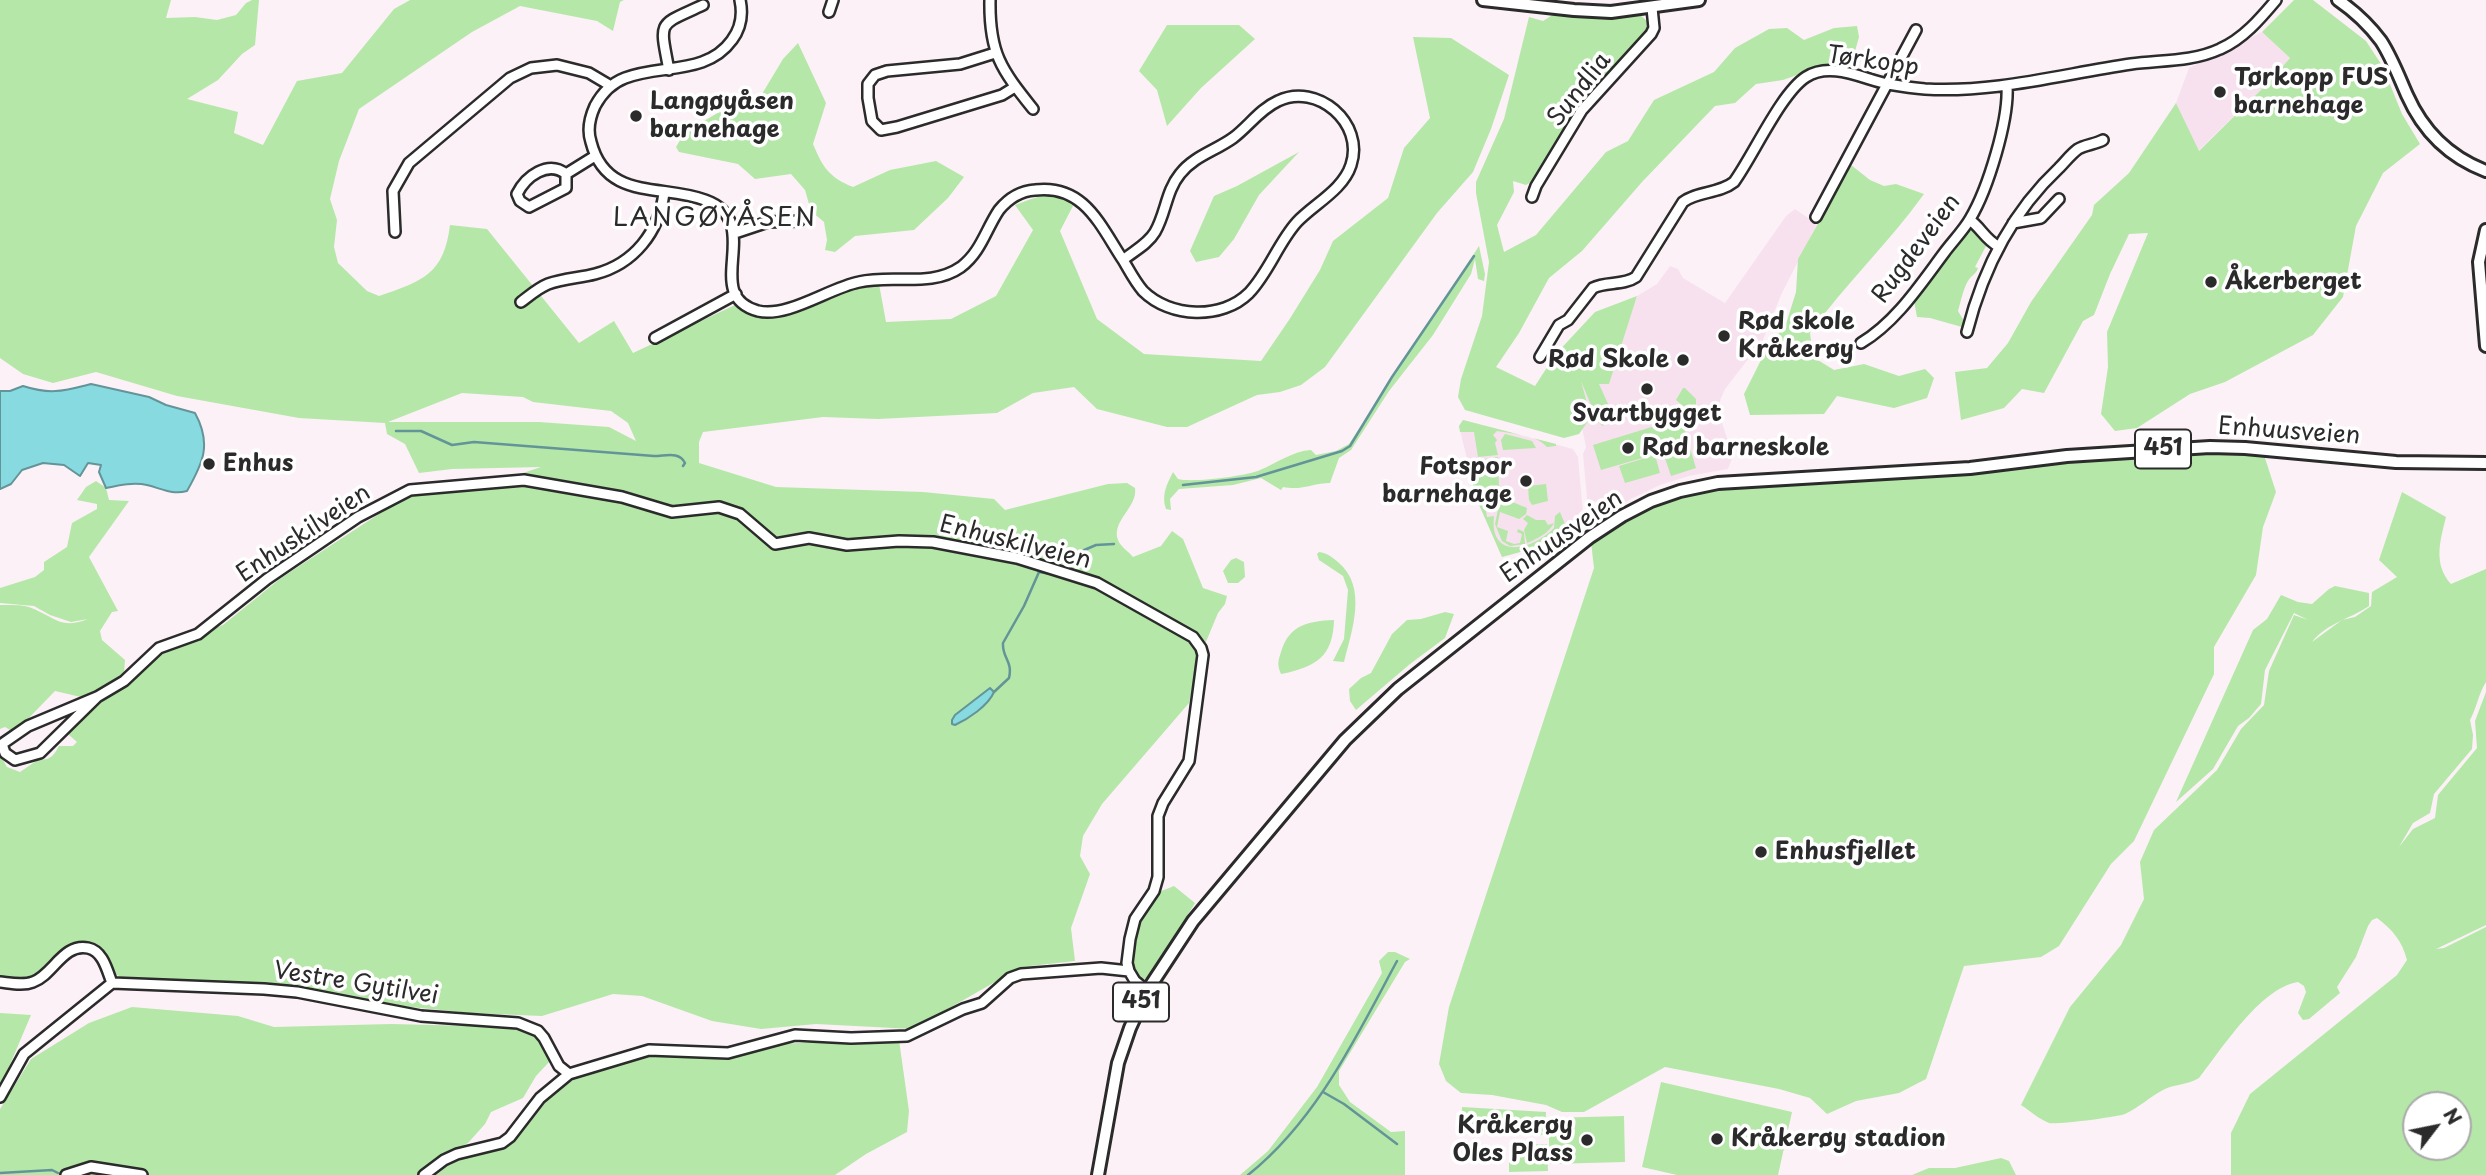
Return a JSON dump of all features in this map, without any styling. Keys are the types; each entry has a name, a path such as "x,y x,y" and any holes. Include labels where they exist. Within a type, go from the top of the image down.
{"main road":[{"path":"1483,0 1593,12 1652,8 1699,0"},
{"path":"2338,0 2361,18 2379,39 2416,113 2433,136 2457,156 2486,171"},
{"path":"2486,230 2479,262 2484,292 2486,346"},
{"name":"Enhuusveien","path":"1098,1175 1118,1063 1130,1028 1147,991 1193,921 1369,715 1590,537 1651,501 1680,491 1727,482 1970,468 2067,456 2210,447 2396,462 2486,463"}],"street":[{"path":"740,0 740,25 724,50 701,63 633,76 611,86 597,103 589,127 595,156 605,170 618,180 633,186 712,203 728,217 734,233 730,277 736,294 748,307 770,312 782,311 856,282 877,278 938,279 950,274 971,259 979,249 1008,200 1024,192 1042,189 1064,191 1083,203 1142,290 1154,300 1170,307 1198,313 1225,308 1238,302 1256,285 1295,224 1331,193 1350,167 1353,144 1345,122 1333,108 1322,101 1303,96 1293,96 1269,106 1230,140 1181,172 1172,185 1154,234 1123,260"},
{"path":"829,12 833,0"},
{"path":"990,0 995,53 1015,87 1033,109"},
{"name":"Tørkopp","path":"1540,357 1559,325 1567,320 1593,288 1598,285 1624,283 1636,277 1683,202 1734,182 1782,105 1804,78 1825,71 1841,72 1889,84 1953,89 2007,86 2132,64 2193,58 2222,48 2242,35 2276,0"},
{"path":"669,70 663,36 664,26 703,5"},
{"name":"Sundlia","path":"1532,197 1582,110 1651,34 1654,28 1652,8"},
{"path":"1816,218 1916,30"},
{"path":"995,53 960,64 887,71 874,75 868,84 870,115 874,125 881,130 897,127 1002,95 1015,87"},
{"path":"395,232 393,191 409,163 510,78 531,68 557,65 589,73 611,86"},
{"name":"Rugdeveien","path":"1861,343 1872,337 1909,300 1969,220 1996,152 2008,98 2007,86"},
{"path":"1968,332 1973,310 1998,246 2036,189 2079,148 2103,140"},
{"path":"566,174 595,156"},
{"path":"548,167 558,168 566,174 566,187 561,192 529,207 520,201 517,194 522,186 541,170 548,167"},
{"path":"521,302 545,285 594,274 624,262 637,252 649,237 662,209 664,193"},
{"path":"2013,223 2042,218 2059,199"},
{"path":"1969,220 1976,224 1989,241 1998,246"},
{"path":"734,233 768,222 799,221"},
{"path":"655,338 736,294"},
{"name":"Enhuskilveien","path":"97,697 40,753 15,760 5,753 2,744 28,726 97,697 128,679 159,648 198,634 253,590 358,516 410,490 503,481 533,481 622,496 672,512 719,507 729,509 750,521 775,544 810,538 847,545 933,541 1017,558 1115,591 1193,637 1202,648 1189,761 1158,816 1158,877 1154,891 1135,919 1127,956 1129,971"},
{"path":"0,982 31,983 45,975 69,951 85,947 100,956 112,983 24,1054 0,1097"},
{"path":"424,1175 457,1154 502,1143 510,1138 540,1098 569,1074 649,1050 728,1053 795,1035 907,1037 963,1009 982,1003 1010,978 1021,974 1101,968 1129,971 1135,981 1147,991"},
{"name":"Vestre Gytilvei","path":"112,983 297,992 429,1017 518,1023 538,1031 559,1066 569,1074"},
{"path":"66,1175 91,1167 142,1175"}],"shaded area":[{"name":"Tørkopp FUS barnehage","path":"2262,32 2290,58 2198,151 2176,103 2189,68"},
{"name":"Rød Skole","path":"1795,209 1817,224 1781,295 1763,340 1721,398 1720,417 1733,456 1728,469 1689,476 1660,485 1608,510 1598,502 1587,499 1583,454 1586,447 1582,428 1591,417 1578,371 1621,343 1637,296 1657,284 1670,266 1678,269 1683,278 1725,303 1786,216"},
{"name":"Fotspor barnehage","path":"1463,420 1573,449 1578,457 1584,524 1571,530 1569,528 1531,549 1502,557 1477,500 1459,426"}],"green space":[{"path":"0,0 171,0 166,18 195,17 217,20 236,15 246,3 259,0 255,45 242,54 218,80 187,99 238,112 234,133 263,145 297,81 342,73 394,9 410,0 624,0 620,2 613,31 597,21 520,6 472,32 359,109 339,161 330,199 337,220 334,247 338,263 367,291 379,296 419,280 429,273 443,255 450,225 487,229 579,343 614,321 633,353 735,305 749,314 780,317 860,287 879,284 886,322 951,319 996,296 1033,230 1015,205 1038,197 1051,196 1074,204 1060,231 1097,319 1144,354 1261,361 1320,270 1333,241 1388,198 1404,148 1430,118 1413,37 1451,38 1509,75 1473,172 1437,213 1325,367 1301,385 1280,392 1257,395 1187,427 1167,427 1097,409 1074,387 1033,393 997,413 878,419 823,417 703,432 699,442 699,463 776,487 923,492 994,499 1005,510 1108,484 1127,483 1135,488 1135,495 1118,527 1118,540 1123,547 1133,557 1161,546 1172,531 1183,539 1203,588 1227,596 1198,661 1189,703 1102,804 1083,836 1080,856 1090,874 1071,928 1075,961 1021,967 913,1029 816,1024 761,1029 712,1021 642,996 613,994 542,1016 470,1013 381,1004 283,986 126,980 112,972 85,944 30,981 0,980 0,755 7,767 20,772 39,759 51,757 59,746 73,746 77,742 69,735 69,729 91,707 137,675 172,645 223,625 281,578 411,493 484,486 541,467 452,469 419,473 405,444 387,434 385,423 299,418 177,396 96,372 53,383 23,374 0,358","holes":["462,393 523,397 533,402 611,411 628,423 636,441 609,427 539,422 388,422"]},
{"path":"2294,0 2313,0 2366,41 2383,67 2402,114 2420,144 2383,173 2356,226 2343,297 2313,335 2225,382 2190,394 2137,428 2115,431 2101,414 2108,367 2107,332 2148,233 2129,234 2094,315 2083,321 2044,393 2022,389 2004,408 1961,420 1955,372 1987,368 2008,343 2031,302 2092,215 2094,205 2129,173 2176,103 2199,151 2271,80 2290,58 2262,32"},
{"path":"1554,14 1639,14 1647,21 1648,29 1635,46 1605,75 1576,112 1537,178 1526,185 1513,181 1514,192 1497,225 1504,252 1536,235 1606,152 1628,141 1654,100 1714,72 1735,48 1769,29 1787,28 1804,40 1834,28 1857,26 1859,37 1850,69 1836,61 1783,80 1756,84 1735,103 1715,106 1642,182 1582,251 1549,278 1519,333 1496,367 1535,386 1555,355 1595,312 1637,296 1609,384 1599,384 1613,415 1603,426 1598,422 1581,381 1591,417 1579,434 1564,438 1465,410 1458,397 1461,379 1482,316 1489,262 1476,182 1504,119 1529,17 1543,21"},
{"path":"1167,25 1239,25 1255,39 1201,88 1167,126 1157,90 1139,71"},
{"path":"798,43 826,103 813,144 824,166 832,175 853,187 890,170 936,161 964,177 948,198 914,230 855,236 835,252 825,250 827,240 824,222 811,211 805,190 791,174 755,179 738,164 679,152 676,147 685,132 728,107 762,94 783,59"},
{"path":"1299,152 1259,195 1234,239 1219,257 1196,262 1190,251 1214,196"},
{"path":"1851,165 1870,180 1884,186 1896,184 1924,194 1810,333 1813,357 1834,370 1864,364 1899,376 1925,369 1934,378 1927,398 1894,408 1837,396 1824,414 1750,415 1744,394 1766,350 1786,324 1796,292 1798,259"},
{"path":"1969,228 1980,235 1986,246 1975,267 1978,269 1963,293 1958,311 1964,321 1962,327 1917,317 1914,301"},
{"path":"1479,246 1484,281 1478,279 1475,259 1471,274 1433,335 1389,391 1351,450 1339,458 1330,483 1283,487 1281,490 1261,478 1233,485 1179,489 1170,499 1171,510 1166,509 1164,494 1173,472 1178,479 1185,480 1232,477 1260,470 1298,453 1311,450 1316,455 1336,451 1349,444"},
{"path":"1683,388 1696,399 1696,417 1676,400"},
{"path":"1681,418 1696,468 1671,476 1663,452 1601,470 1593,445"},
{"path":"1463,420 1521,435 1497,431 1493,435 1497,440 1495,443 1498,455 1478,457 1474,432 1460,432 1459,426"},
{"path":"1505,434 1532,441 1536,448 1503,450 1501,440"},
{"path":"1532,438 1556,444 1556,446 1547,447"},
{"path":"2238,452 2264,455 2276,492 2263,527 2256,575 2214,647 2214,674 2134,841 2111,864 2059,946 2041,957 1964,966 1926,1079 1899,1093 1856,1101 1827,1114 1810,1098 1779,1089 1665,1067 1584,1112 1562,1112 1546,1105 1492,1095 1461,1093 1446,1081 1439,1064 1449,1007 1594,568 1591,542 1624,518 1699,488"},
{"path":"1655,455 1660,473 1625,483 1619,466"},
{"path":"1498,457 1499,489 1507,489 1508,499 1491,506 1491,511 1486,511 1487,517 1494,516 1494,530 1498,540 1514,547 1535,542 1554,528 1555,516 1560,512 1567,529 1531,549 1502,557 1477,500 1467,462"},
{"path":"96,481 106,488 109,500 129,501 89,557 118,611 112,612 100,631 102,640 125,660 124,673 85,698 55,691 21,726 10,730 5,727 0,729 0,605 26,606 65,623 79,622 88,619 71,622 34,606 0,603 0,588 35,577 44,570 44,562 67,547 72,523 97,509 97,504 77,500 86,487"},
{"path":"1546,484 1548,501 1532,505 1528,486"},
{"path":"2402,492 2446,517 2440,543 2440,560 2445,576 2451,584 2486,569 2486,682 2470,720 2472,749 2434,794 2430,813 2413,823 2399,847 2413,829 2435,818 2438,795 2477,748 2475,721 2486,692 2486,925 2436,949 2444,948 2486,927 2486,1175 2231,1175 2231,1133 2250,1094 2397,975 2407,960 2396,936 2377,918 2368,926 2356,957 2337,987 2340,993 2309,1019 2303,1020 2298,1013 2306,992 2304,986 2298,982 2270,995 2230,1036 2199,1078 2163,1090 2130,1112 2120,1115 2049,1123 2021,1105 2070,1007 2121,945 2144,899 2140,862 2154,830 2217,770 2241,729 2264,705 2269,671 2294,615 2308,620 2294,613 2265,670 2261,704 2238,726 2213,769 2176,802 2253,630 2267,619 2281,595 2312,604 2335,586 2369,593 2369,606 2343,620 2355,617 2371,606 2372,592 2397,577 2379,560","holes":["2341,621 2312,642 2325,630"]},
{"path":"1510,501 1527,508 1526,514 1519,519 1500,512 1497,527 1508,531 1506,541 1514,544 1520,543 1522,534 1517,532 1518,529 1524,532 1525,544 1510,546 1502,541 1495,524 1499,505"},
{"path":"1527,515 1536,520 1545,520 1548,525 1554,523 1546,533 1527,543 1524,530 1528,523 1523,519"},
{"path":"1319,552 1338,562 1353,584 1354,623 1344,662 1333,661 1344,639 1348,590 1343,576 1319,560"},
{"path":"1236,558 1244,562 1245,577 1238,583 1228,583 1223,571 1231,560"},
{"path":"1445,612 1454,614 1445,638 1356,710 1350,701 1349,689 1371,673 1392,634 1407,620"},
{"path":"1334,620 1333,633 1326,652 1313,664 1281,674 1279,661 1285,643 1294,630 1308,623"},
{"path":"1174,886 1195,903 1149,978 1143,979 1134,972 1131,950 1142,914 1154,894"},
{"path":"1388,952 1395,952 1410,959 1405,962 1339,1071 1339,1085 1350,1102 1391,1132 1405,1131 1405,1175 1240,1175 1268,1151 1317,1087 1382,973 1379,961"},
{"path":"132,1007 238,1016 274,1027 391,1024 513,1027 537,1036 550,1061 536,1076 523,1098 491,1112 485,1124 468,1143 440,1158 417,1175 0,1175 0,1109 31,1059 89,1023"},
{"path":"0,1013 31,1015 0,1088"},
{"path":"899,1040 909,1111 907,1132 866,1154 835,1175 432,1175 448,1160 500,1148 510,1143 543,1102 582,1070 642,1053 730,1054 767,1044"},
{"name":"Kråkerøy stadion","path":"1661,1082 1792,1112 1778,1175 1677,1175 1642,1167"},
{"path":"1462,1107 1546,1112 1545,1135 1461,1130"},
{"name":"Kråkerøy Oles Plass","path":"1624,1116 1625,1162 1550,1164 1548,1118"},
{"path":"1547,1144 1548,1171 1509,1172 1509,1145"},
{"path":"2001,1158 2009,1161 2016,1175 1912,1175 1929,1168 1955,1168"}],"water":[{"path":"91,384 149,397 195,413 204,444 201,462 187,491 172,492 137,484 106,488 99,472 101,465 88,463 80,476 64,465 43,463 22,470 11,484 0,489 0,391 10,391 23,386 57,391"},
{"path":"990,688 994,692 982,707 971,716 952,724 955,715"}],"waterway":[{"path":"1183,485 1256,477 1342,451 1350,446 1392,377 1474,256"},
{"path":"396,431 421,431 452,445 474,442 654,456 672,455 682,459 685,463 683,466"},
{"path":"1064,568 1082,551 1096,545 1114,544"},
{"path":"994,692 1009,678 1010,667 1003,643 1039,572 1058,575"},
{"path":"1248,1175 1273,1153 1315,1103 1350,1048 1397,961"},
{"path":"1323,1092 1344,1104 1397,1144"},
{"path":"0,1173 52,1170 58,1173"}],"place":[{"name":"Tørkopp FUS barnehage","path":"2220,92"},
{"name":"Langøyåsen barnehage","path":"636,116"},
{"name":"Åkerberget","path":"2211,282"},
{"name":"Rød skole Kråkerøy","path":"1724,336"},
{"name":"Rød Skole","path":"1683,360"},
{"name":"Svartbygget","path":"1647,389"},
{"name":"Rød barneskole","path":"1628,448"},
{"name":"Enhus","path":"209,464"},
{"name":"Fotspor barnehage","path":"1526,481"},
{"name":"Enhusfjellet","path":"1761,852"},
{"name":"Kråkerøy stadion","path":"1717,1139"},
{"name":"Kråkerøy Oles Plass","path":"1587,1140"}],"district":[{"name":"LANGØYÅSEN","path":"715,219"}]}
